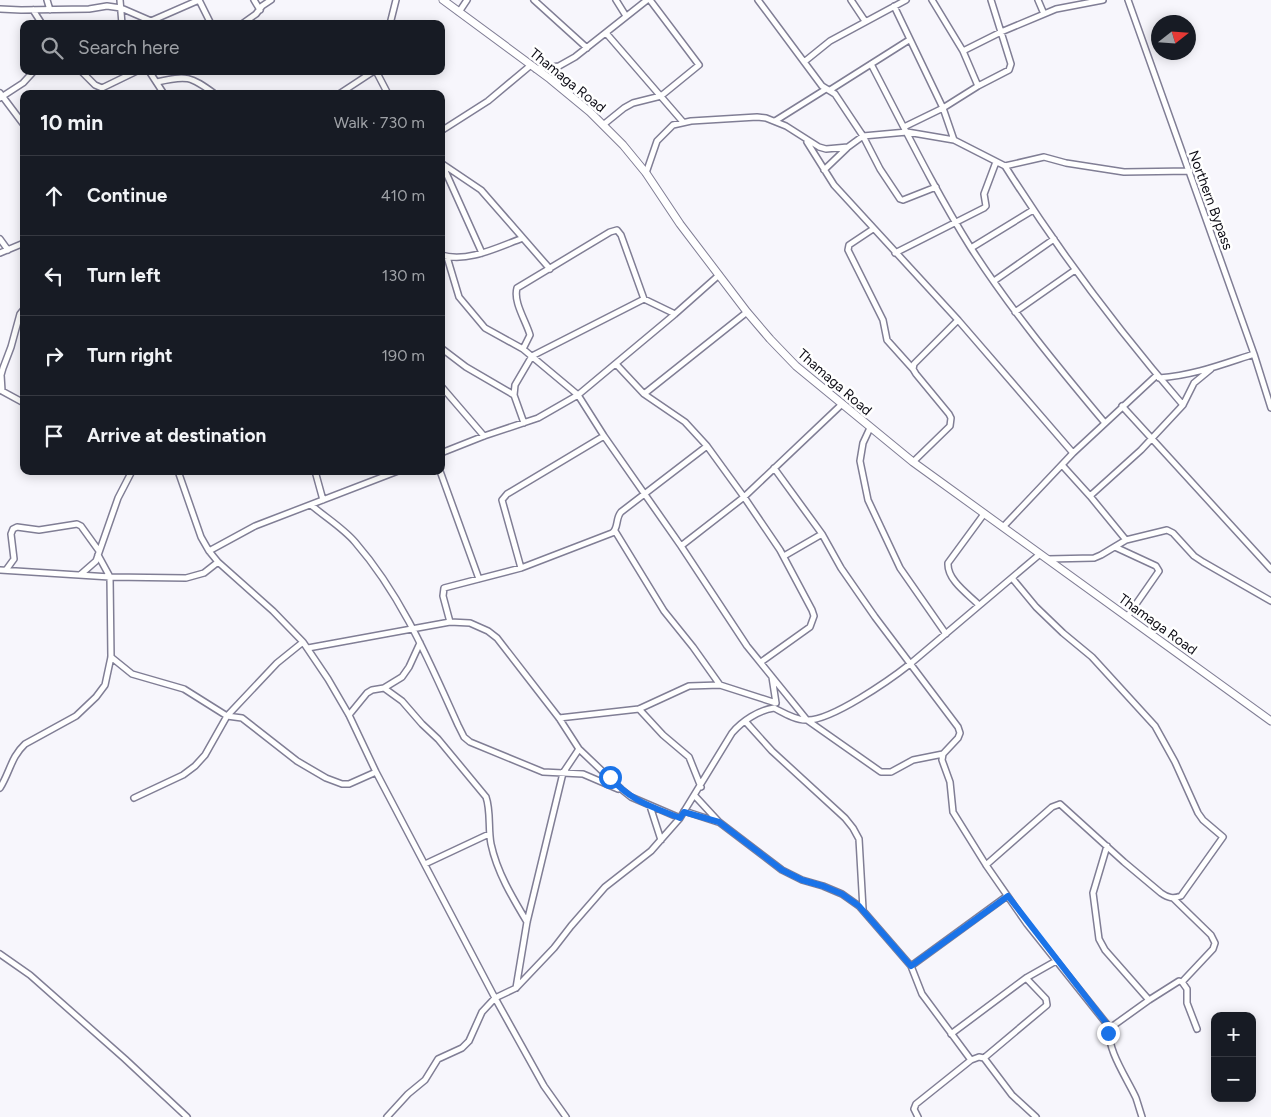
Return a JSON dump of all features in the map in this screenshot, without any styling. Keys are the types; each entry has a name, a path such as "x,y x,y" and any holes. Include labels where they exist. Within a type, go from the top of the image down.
{"main road":[{"name":"Thamaga Road","path":"443,0 534,67 584,107 623,145 646,173 680,224 747,312 796,366 841,405 913,462 1271,721"}],"street":[{"path":"47,0 50,10"},
{"path":"120,0 122,20"},
{"path":"153,20 199,0 208,20"},
{"path":"254,0 260,10"},
{"path":"248,20 271,0"},
{"path":"391,20 396,0"},
{"path":"458,12 467,0"},
{"path":"534,0 587,48"},
{"path":"616,0 626,16"},
{"path":"445,128 488,101 534,67 559,66 575,57 649,0 699,63 698,67 661,96 633,102 604,126"},
{"path":"851,0 865,21"},
{"path":"804,62 830,41 894,6 898,1 906,0"},
{"path":"932,0 963,51 978,86"},
{"path":"824,170 863,136 905,129 978,86 1006,72 1011,67 991,0"},
{"path":"1038,0 1044,14"},
{"path":"963,51 1001,32 1060,8 1103,0"},
{"name":"Northern Bypass","path":"1128,0 1190,171 1271,408"},
{"path":"761,1 822,86 835,94 863,136 880,169 900,199 902,200 936,187"},
{"path":"0,9 89,9 107,6 120,8 149,20"},
{"path":"894,6 943,108 954,140"},
{"path":"33,10 39,20"},
{"path":"606,33 683,122"},
{"path":"775,122 910,40"},
{"path":"871,64 936,187 971,248 1050,358 1105,423"},
{"path":"20,120 1,96 23,83 30,75"},
{"path":"85,75 95,85 102,88 129,75"},
{"path":"152,75 162,90"},
{"path":"345,90 369,75"},
{"path":"377,75 386,90"},
{"path":"157,82 185,77 194,80 209,90"},
{"path":"646,173 657,141 673,125 683,122 766,118 819,148 848,148"},
{"path":"905,129 965,144 1005,166 1075,270 1117,326 1183,405"},
{"path":"806,139 834,185 958,320 1073,453"},
{"path":"1005,166 1044,157 1066,163 1124,172 1190,171"},
{"path":"895,253 985,207 984,194 996,162"},
{"path":"445,166 481,190 550,269"},
{"path":"445,171 482,253"},
{"path":"971,248 1033,210"},
{"path":"873,229 849,245 848,250 883,320 887,340 949,414 951,422 950,426 913,462"},
{"path":"523,349 530,335 518,303 516,290 610,232 617,230 621,235 644,299 675,314"},
{"path":"445,256 452,258 482,253 523,238"},
{"path":"994,281 1054,239"},
{"path":"0,240 8,250"},
{"path":"0,253 20,245"},
{"path":"445,259 461,301 488,330 523,349 578,394 604,436 681,546 747,646 808,720 881,772 891,772 913,760 943,754"},
{"path":"1016,312 1075,270"},
{"path":"445,451 538,418 578,394 616,364 719,275"},
{"path":"524,423 514,395 516,385 532,356 644,299"},
{"path":"644,394 747,312"},
{"path":"20,314 1,375 1,390 20,401"},
{"path":"913,369 916,362 958,320"},
{"path":"445,351 466,368 514,395"},
{"path":"1003,528 1073,453 1122,406 1158,376 1183,376 1211,369 1254,354"},
{"path":"616,364 644,394 685,422 707,446 784,556 812,610 810,627 761,662"},
{"path":"1090,496 1152,438 1183,405 1194,383 1211,369"},
{"path":"1265,388 1271,386"},
{"path":"445,391 484,436"},
{"path":"681,546 744,497 841,405"},
{"path":"1122,406 1271,569"},
{"path":"870,428 863,443 860,462 868,500 900,568 946,634"},
{"path":"521,568 503,510 502,500 507,494 604,436"},
{"path":"707,446 618,516 615,531 659,604 720,684"},
{"path":"1062,465 1126,540"},
{"path":"774,468 822,534 841,568 910,664 958,726 960,733 958,738 943,754 942,760 950,782 953,812 1008,896 1110,1028 1109,1038 1142,1117"},
{"path":"80,575 93,565 99,553 118,498 130,475"},
{"path":"179,475 201,537 209,552 273,611 303,642 349,715 376,772 495,998 544,1086 566,1117"},
{"path":"316,475 323,500"},
{"path":"209,552 251,527 388,475"},
{"path":"441,475 479,579"},
{"path":"310,506 354,541 384,579 414,629 464,737 470,742 542,772 583,774 621,789"},
{"path":"979,605 952,578 948,572 948,563 984,514"},
{"path":"0,788 14,757 25,744 76,716 102,691 107,680 110,657 110,577 99,553 81,526 77,524 39,530 17,527 13,529 11,534 14,559 6,570"},
{"path":"1047,559 1094,558 1101,556 1126,540 1167,530 1174,533 1194,556 1271,601"},
{"path":"450,622 443,596 444,588 521,568 615,531"},
{"path":"784,556 822,534"},
{"path":"1115,547 1156,566 1159,571 1127,617"},
{"path":"387,1117 408,1094 425,1080 438,1059 462,1048 469,1041 482,1012 495,998 516,988 606,887 651,851 661,840 680,818 695,796 732,733 745,722 765,710 774,708 798,719 808,720 816,719 857,700 895,676 1040,554"},
{"path":"0,570 110,577 186,578 204,573 218,562"},
{"path":"1012,578 1036,607 1097,662 1155,726 1175,762 1198,813 1203,820 1223,837 1181,896 1174,899"},
{"path":"308,648 450,622 470,624 488,632 497,638 559,718 579,749 631,797 680,818"},
{"path":"134,798 188,772 205,755 227,716 277,663 303,642"},
{"path":"349,715 366,693 384,688 402,677 420,643"},
{"path":"110,657 132,674 184,689 227,716 243,719 298,761 326,778 342,784 349,784 376,772"},
{"path":"772,677 777,709"},
{"path":"559,718 639,709 689,686 720,684 776,703"},
{"path":"384,688 402,701 438,739 486,798 489,834 497,867 527,922"},
{"path":"639,709 669,742 689,757 700,786"},
{"path":"745,722 772,751 845,818 853,828 859,839 863,910"},
{"path":"516,988 527,922 563,773 579,749"},
{"path":"695,796 719,822 782,870 802,880 842,894 863,910 911,966 922,994 971,1060"},
{"path":"986,865 1052,807 1060,804 1161,893 1174,899 1211,935 1216,943 1214,949 1182,982 1180,981 1149,1000 1110,1028"},
{"path":"650,806 661,840"},
{"path":"684,812 719,822"},
{"path":"425,864 489,834"},
{"path":"1107,846 1094,893 1099,939 1105,950 1149,1000"},
{"path":"911,966 1008,896"},
{"path":"0,954 30,975 187,1117"},
{"path":"951,1034 1026,978 1056,960"},
{"path":"984,1058 1047,1005 1046,999 1026,978"},
{"path":"1182,982 1187,989 1188,1003 1197,1029"},
{"path":"918,1117 914,1109 916,1104 971,1060 979,1057 984,1058 1012,1095 1036,1117"}],"route":[{"path":"610,777 631,797 650,806 680,818 684,812 719,822 782,870 802,880 842,894 859,906 911,966 1008,896 1027,924 1110,1028 1108,1033"}]}
